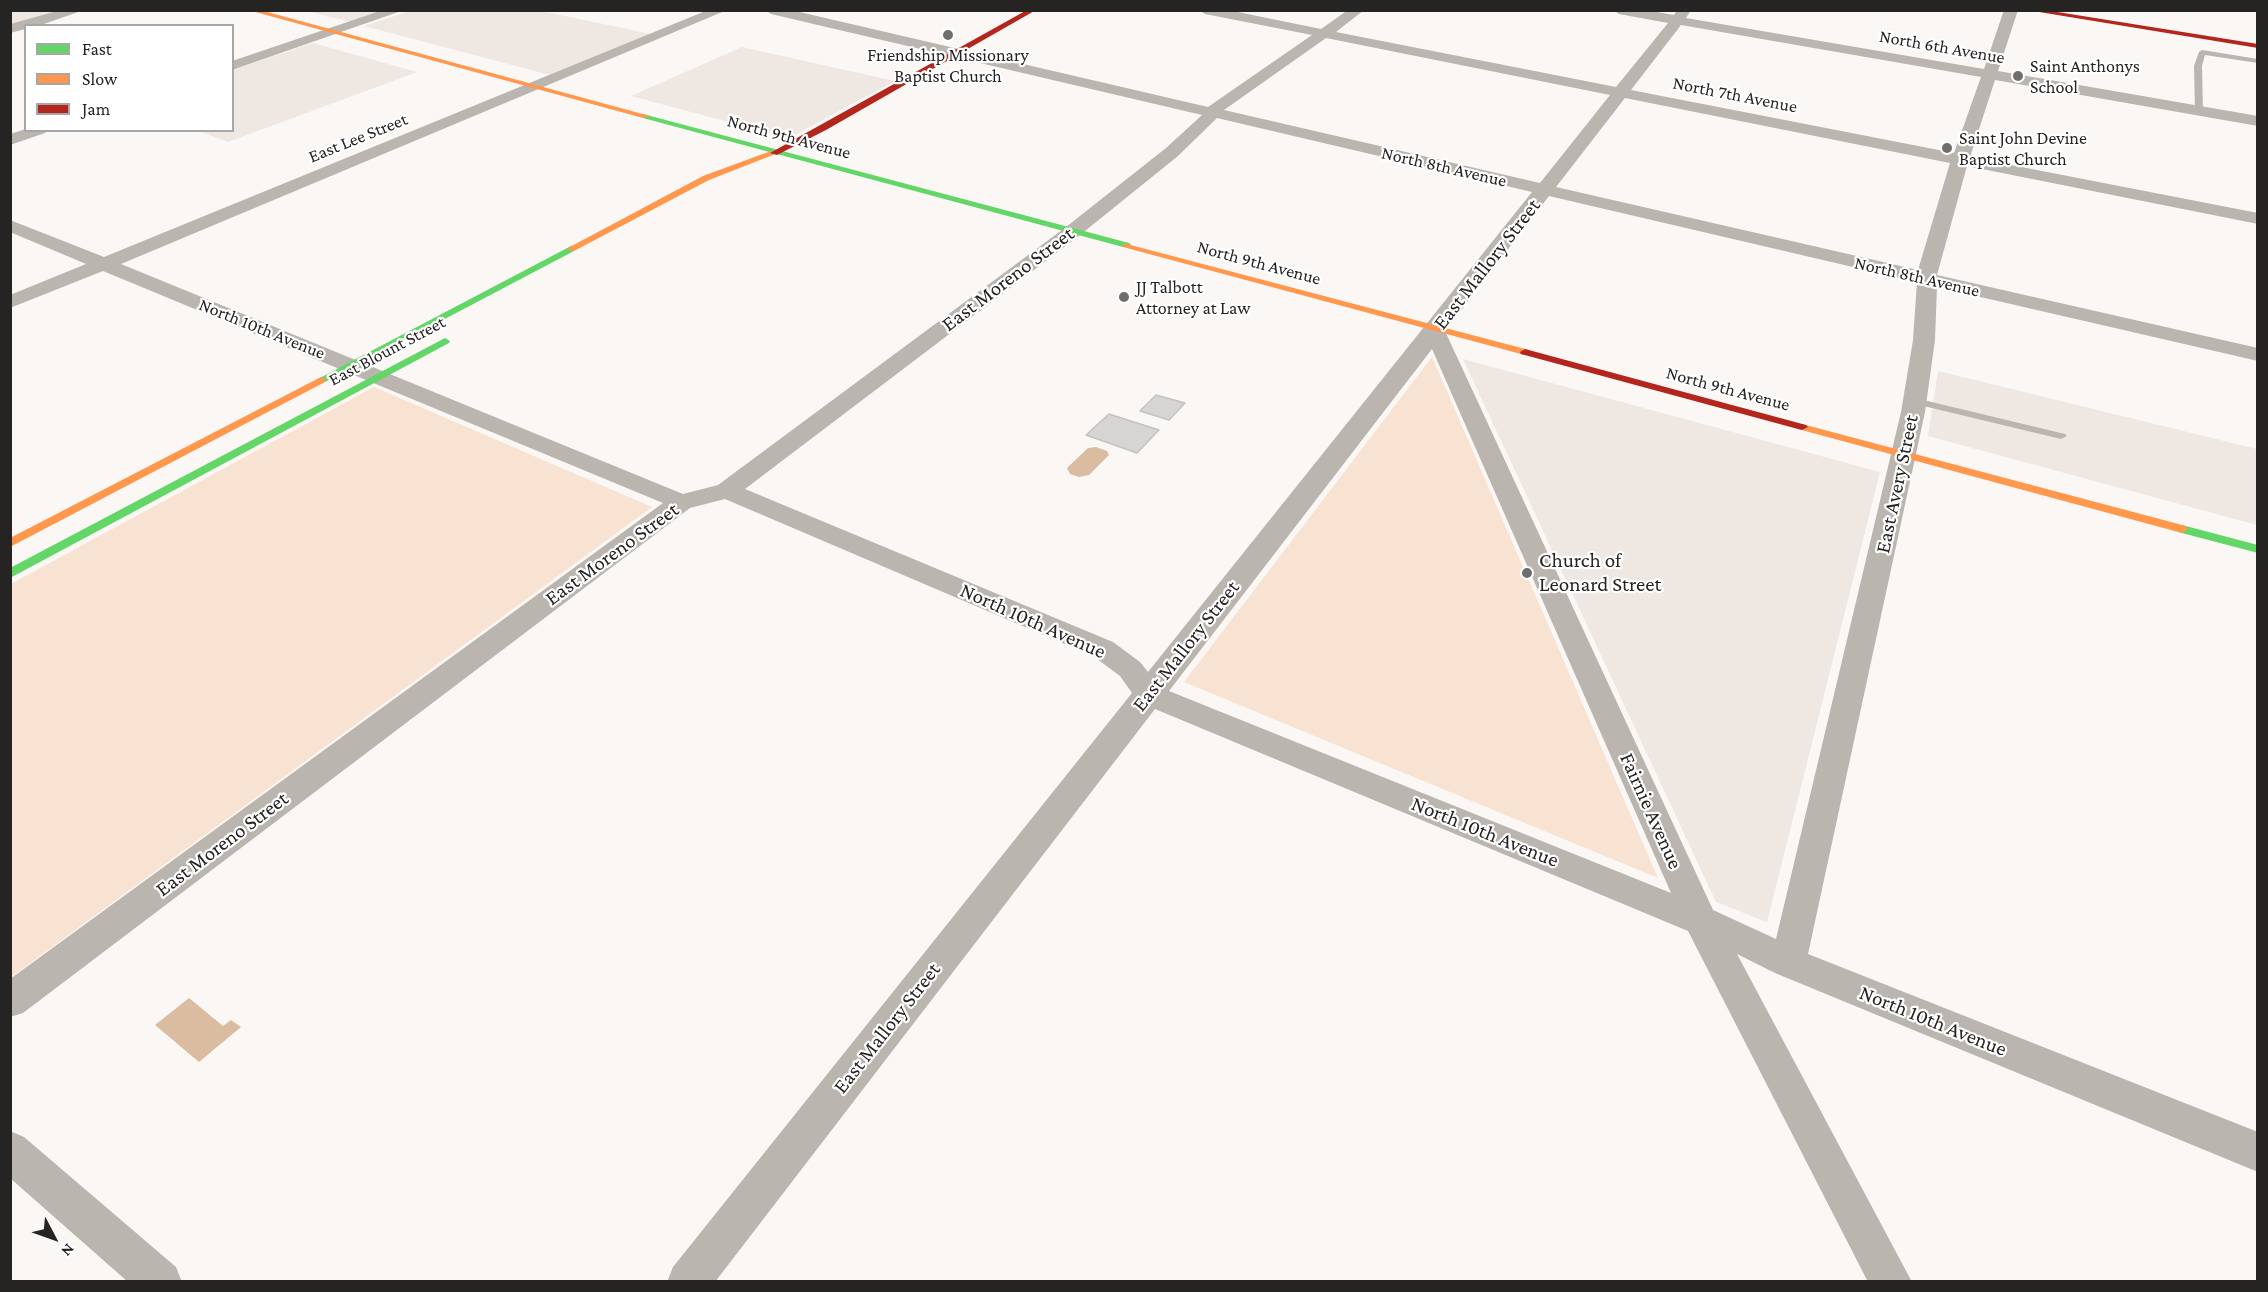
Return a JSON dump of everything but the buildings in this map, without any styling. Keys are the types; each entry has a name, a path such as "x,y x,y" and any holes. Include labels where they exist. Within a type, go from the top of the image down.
{"main road":[{"name":"North 9th Avenue","path":"251,10 1434,330 2258,549"},
{"name":"East Blount Street","path":"10,543 706,178 776,152 892,90 953,53 1033,10"},
{"path":"2030,10 2258,46"},
{"name":"East Blount Street","path":"742,179 776,152"},
{"name":"East Blount Street","path":"10,574 461,332"}],"street":[{"path":"28,24 78,10"},
{"path":"234,65 398,10"},
{"name":"East Lee Street","path":"10,302 721,10"},
{"name":"North 8th Avenue","path":"771,10 2258,355"},
{"name":"North 7th Avenue","path":"1205,10 2258,219"},
{"name":"East Moreno Street","path":"10,1001 681,501 727,491 1072,231 1172,152 1203,123 1211,112 1358,10"},
{"name":"North 6th Avenue","path":"1619,10 1681,16 1989,75 2258,121"},
{"name":"East Avery Street","path":"1788,962 1905,455 1924,340 1926,279 1960,160 2011,10"},
{"name":"East Mallory Street","path":"688,1281 1681,16"},
{"path":"10,140 33,132"},
{"name":"North 10th Avenue","path":"10,225 681,501"},
{"name":"Fairnie Avenue","path":"1434,330 1700,920 1891,1281"},
{"name":"North 10th Avenue","path":"727,491 1102,649 1130,669 1148,694 1700,920 1788,962 2258,1152"},
{"path":"10,1151 161,1281"}],"lane":[{"path":"2199,111 2198,66 2202,52 2258,61"},
{"path":"1915,401 2061,436"}],"shaded area":[{"path":"536,10 651,34 550,75 364,26 410,11"},
{"path":"11,11 66,11 11,26"},
{"path":"306,11 386,11 351,22"},
{"path":"313,43 417,72 228,142 203,132 234,132 234,70"},
{"path":"742,47 895,81 789,138 631,96"},
{"path":"1432,357 1658,878 1184,682"},
{"path":"1463,359 1880,472 1767,922 1716,902"},
{"path":"1938,371 2257,449 2257,525 1928,436"},
{"path":"374,387 652,507 11,977 11,584"},
{"path":"1096,447 1107,451 1109,455 1089,475 1079,477 1070,474 1067,468 1088,448"},
{"path":"189,998 223,1026 231,1020 241,1027 199,1062 155,1025"}],"traffic: fast":[{"path":"646,116 1126,245"},
{"path":"321,380 571,249"},
{"path":"10,574 445,341"},
{"path":"2182,529 2258,549"}],"traffic: slow":[{"path":"251,10 646,116"},
{"path":"571,249 706,178 774,153"},
{"path":"1126,245 1525,352"},
{"path":"10,543 321,380"},
{"path":"1802,427 2182,529"}],"traffic: jam":[{"path":"774,153 1033,10"},
{"path":"2030,10 2258,46"},
{"path":"1525,352 1802,427"}],"place":[{"name":"Friendship Missionary Baptist Church","path":"948,35"},
{"name":"Saint Anthonys School","path":"2018,76"},
{"name":"Saint John Devine Baptist Church","path":"1947,148"},
{"name":"JJ Talbott Attorney at Law","path":"1124,297"},
{"name":"Church of Leonard Street","path":"1527,573"}]}
